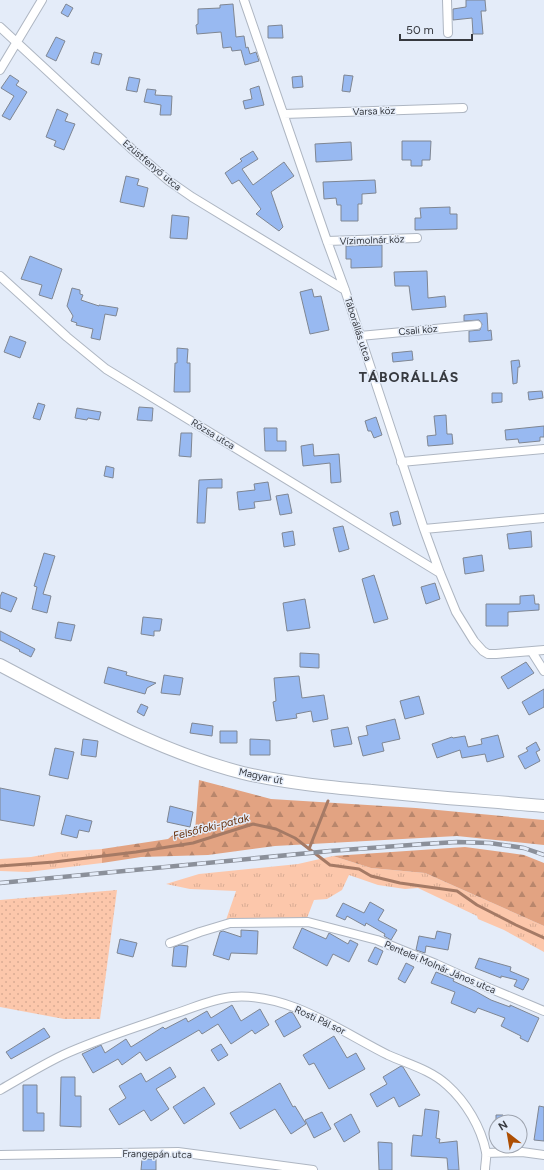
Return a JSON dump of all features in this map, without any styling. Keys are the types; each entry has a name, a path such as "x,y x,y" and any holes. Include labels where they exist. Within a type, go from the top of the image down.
{"street":[{"path":"0,70 42,0"},
{"name":"Táborállás utca","path":"244,0 345,290 424,529 456,612 474,641 483,651 488,654 532,652"},
{"path":"447,0 448,34"},
{"name":"Ezüstfenyő utca","path":"0,27 134,152 169,181 192,197 345,290"},
{"name":"Varsa köz","path":"284,114 463,108"},
{"name":"Vízimolnár köz","path":"327,241 417,238"},
{"name":"Rózsa utca","path":"0,276 67,337 106,369 440,573"},
{"name":"Csali köz","path":"360,336 477,325"},
{"path":"401,462 544,450"},
{"path":"424,529 544,518"},
{"path":"544,650 532,652 544,671"},
{"name":"Magyar út","path":"0,665 136,734 185,755 243,773 306,785 544,806"},
{"name":"Pentelei Molnár János utca","path":"170,943 230,923 308,922 377,940 544,1011"},
{"name":"Rosti Pál sor","path":"0,1090 63,1055 114,1035 211,1002 230,997 252,996 291,1006 315,1016 389,1055 432,1073 447,1085 472,1115 486,1153 485,1170"},
{"name":"Frangepán utca","path":"0,1155 178,1152 313,1170"},
{"path":"486,1153 522,1152 544,1155"}],"green space":[{"path":"199,780 271,799 416,808 544,820 544,845 457,836 275,846 208,855 141,857 102,863 102,849 168,839 179,830 195,831"},
{"path":"465,847 524,855 544,863 544,926 425,873 371,868 333,856"},
{"path":"102,849 102,863 28,872 0,871 0,859 31,857 58,852"},
{"path":"333,856 371,868 425,873 544,926 544,952 504,930 478,919 477,916 418,888 405,889 378,885 349,875 342,890 327,899 314,900 307,918 244,918 226,920 236,891 190,889 166,884 199,874 298,864"},
{"path":"117,890 100,1019 64,1019 0,1007 0,900"}],"building":[{"path":"466,0 485,0 486,11 481,11 483,34 473,34 472,18 453,20 453,9 466,7"},
{"path":"66,4 73,8 68,17 61,13"},
{"path":"233,4 236,37 244,36 246,48 248,47 250,54 256,52 259,61 245,65 241,50 232,51 231,47 223,48 221,32 197,34 196,25 198,24 198,9 220,8 220,5"},
{"path":"282,25 283,38 268,38 268,26"},
{"path":"56,37 65,41 56,61 46,56"},
{"path":"94,52 102,54 99,65 91,63"},
{"path":"10,75 19,81 16,85 27,92 10,120 2,116 14,96 1,88"},
{"path":"344,75 353,76 350,92 342,91"},
{"path":"302,76 303,87 293,88 292,77"},
{"path":"129,77 140,79 137,92 126,90"},
{"path":"259,86 264,105 245,109 243,101 252,99 250,89"},
{"path":"147,89 156,90 155,95 172,96 171,115 160,115 161,105 144,102"},
{"path":"57,109 68,114 65,121 75,124 64,150 54,146 56,141 46,137"},
{"path":"402,141 431,141 430,160 422,160 422,166 411,166 411,160 402,160"},
{"path":"351,142 352,160 316,162 315,144"},
{"path":"253,151 258,159 242,169 253,185 284,162 294,176 271,192 283,227 279,231 256,214 261,209 239,180 232,184 225,173 242,161 240,159"},
{"path":"126,176 139,179 137,185 148,188 144,207 120,202"},
{"path":"375,180 376,193 362,194 362,204 358,204 358,221 341,221 341,205 337,205 336,198 324,199 323,182"},
{"path":"450,207 450,214 457,214 457,229 415,230 415,218 421,218 420,208"},
{"path":"172,215 189,217 187,239 170,238"},
{"path":"382,245 382,267 351,268 351,259 346,259 346,246"},
{"path":"30,256 62,269 52,299 39,295 42,285 21,279"},
{"path":"427,271 428,298 445,296 446,307 412,310 409,286 395,286 394,272"},
{"path":"72,288 80,290 80,294 83,295 81,300 99,306 118,308 116,316 105,314 100,340 91,338 93,329 76,325 77,323 71,321 73,316 67,306"},
{"path":"312,289 314,297 321,296 329,330 310,334 300,292"},
{"path":"487,313 488,331 491,330 492,340 469,342 469,331 480,330 482,324 479,320 464,321 464,315"},
{"path":"10,336 26,342 20,358 4,352"},
{"path":"177,348 188,349 187,363 190,363 190,392 174,392"},
{"path":"412,351 413,360 393,362 392,353"},
{"path":"519,360 520,367 518,367 517,383 513,384 511,361"},
{"path":"542,391 543,398 529,400 528,392"},
{"path":"492,393 502,393 502,402 492,403"},
{"path":"38,403 45,405 40,420 33,418"},
{"path":"139,407 153,408 152,421 137,420"},
{"path":"77,408 101,412 99,420 75,418"},
{"path":"446,415 447,434 452,434 453,444 428,446 427,436 436,435 434,416"},
{"path":"376,417 382,435 374,438 371,431 368,431 365,421"},
{"path":"544,426 544,437 540,437 540,441 519,443 518,439 506,440 505,430"},
{"path":"264,428 277,428 277,441 286,441 286,451 265,451"},
{"path":"181,433 192,433 191,457 179,456"},
{"path":"313,444 314,456 339,454 341,482 331,483 330,463 303,466 301,446"},
{"path":"106,466 114,468 113,478 104,476"},
{"path":"222,479 222,488 207,488 205,523 197,523 199,480"},
{"path":"268,482 271,500 254,502 255,508 239,510 237,492 255,490 254,484"},
{"path":"288,494 292,513 280,515 276,496"},
{"path":"398,511 401,524 393,526 390,513"},
{"path":"343,526 349,549 339,552 333,528"},
{"path":"293,531 295,545 284,547 282,533"},
{"path":"531,531 532,547 509,549 507,534"},
{"path":"44,553 55,556 43,594 51,596 47,613 32,609 37,587 34,586"},
{"path":"482,555 484,571 465,574 463,558"},
{"path":"374,575 388,619 374,623 362,579"},
{"path":"435,583 440,599 426,604 421,587"},
{"path":"2,592 17,598 11,612 0,608 0,597"},
{"path":"534,595 535,604 539,604 539,610 508,612 508,626 486,626 486,604 520,604 520,596"},
{"path":"305,599 310,628 287,631 283,603"},
{"path":"143,617 162,619 160,631 154,631 154,636 141,634"},
{"path":"58,622 75,625 71,641 55,638"},
{"path":"0,631 35,649 31,657 0,640"},
{"path":"300,653 319,654 319,668 300,667"},
{"path":"526,662 534,673 508,689 501,677"},
{"path":"108,667 127,672 126,675 156,683 147,688 145,694 104,683"},
{"path":"164,675 183,678 180,695 161,693"},
{"path":"299,676 302,698 324,695 328,719 313,722 311,711 296,714 297,718 276,721 273,702 276,701 274,678"},
{"path":"544,689 544,707 529,715 522,702"},
{"path":"419,696 424,714 405,719 400,701"},
{"path":"141,704 148,707 144,716 137,712"},
{"path":"395,719 400,739 382,743 384,751 363,756 358,737 368,735 366,726"},
{"path":"192,723 213,726 212,736 190,733"},
{"path":"348,727 352,744 334,747 331,730"},
{"path":"220,731 237,731 237,743 220,743"},
{"path":"498,735 504,757 487,762 485,754 462,758 460,750 437,758 432,744 452,737 465,736 468,747 482,744 481,739"},
{"path":"83,739 98,741 96,757 81,755"},
{"path":"250,739 270,740 270,755 250,755"},
{"path":"536,742 540,750 536,752 540,761 525,769 518,756 528,751 526,748"},
{"path":"55,748 74,752 68,779 49,775"},
{"path":"0,788 40,796 34,826 0,820"},
{"path":"170,806 193,812 190,827 167,822"},
{"path":"66,815 92,821 89,832 79,830 77,838 61,834"},
{"path":"370,902 384,910 378,920 397,930 391,940 384,936 385,934 366,923 365,926 347,916 345,920 336,916 343,903 364,913"},
{"path":"302,928 326,939 329,933 348,944 350,940 358,944 349,962 333,954 327,966 293,948"},
{"path":"241,930 258,931 257,954 231,953 229,960 213,955 220,932 223,931 241,937"},
{"path":"437,931 451,934 448,950 426,946 425,953 416,950 419,936 435,939"},
{"path":"120,939 137,943 133,957 117,953"},
{"path":"180,945 188,946 186,967 172,966 174,947"},
{"path":"375,947 383,951 377,965 368,961"},
{"path":"479,958 511,967 510,971 529,979 523,990 514,986 517,980 501,976 501,978 475,968"},
{"path":"406,963 414,967 405,983 398,979"},
{"path":"436,972 454,979 453,981 491,1000 510,1007 510,1005 539,1018 528,1042 520,1038 521,1036 501,1026 505,1018 478,1008 475,1013 451,1003 455,992 431,983"},
{"path":"232,1005 241,1021 260,1009 269,1025 255,1034 252,1030 231,1044 218,1024 202,1034 199,1030 146,1061 140,1052 122,1065 118,1059 93,1073 82,1054 101,1045 105,1053 126,1039 131,1047 163,1027 165,1029 186,1018 188,1022 207,1011 211,1018"},
{"path":"290,1012 293,1013 301,1027 284,1037 275,1021"},
{"path":"44,1028 50,1037 11,1059 6,1052"},
{"path":"334,1036 347,1058 356,1053 365,1069 329,1089 314,1063 309,1065 303,1055"},
{"path":"221,1044 228,1055 218,1061 211,1050"},
{"path":"401,1066 420,1095 399,1107 394,1097 377,1107 370,1094 387,1084 383,1077"},
{"path":"170,1067 176,1077 156,1089 169,1109 151,1121 144,1110 119,1125 109,1109 126,1098 119,1086 141,1073 146,1082"},
{"path":"61,1077 75,1077 75,1096 81,1096 81,1127 60,1126"},
{"path":"280,1083 293,1107 295,1106 306,1124 291,1134 275,1109 240,1129 230,1113"},
{"path":"23,1085 37,1085 37,1113 44,1113 44,1131 23,1131"},
{"path":"204,1087 215,1104 184,1124 173,1107"},
{"path":"539,1106 544,1107 544,1141 534,1140"},
{"path":"425,1109 439,1111 436,1138 440,1139 439,1143 457,1141 459,1170 448,1170 447,1158 411,1156 413,1135 422,1136"},
{"path":"322,1112 331,1129 314,1138 305,1120"},
{"path":"351,1114 360,1132 344,1142 334,1124"},
{"path":"378,1142 392,1143 392,1170 379,1170"},
{"path":"142,1159 156,1159 156,1170 141,1170"}],"waterway":[{"path":"309,849 328,801"},
{"name":"Felsőfoki-patak","path":"0,866 54,862 193,843 253,824 276,829 295,838 330,865 359,869 371,876 400,883 457,891 477,905 544,938"}],"railway":[{"path":"0,883 330,851 457,842 490,843 524,848 544,855"}],"district":[{"name":"TÁBORÁLLÁS","path":"409,377"}]}
